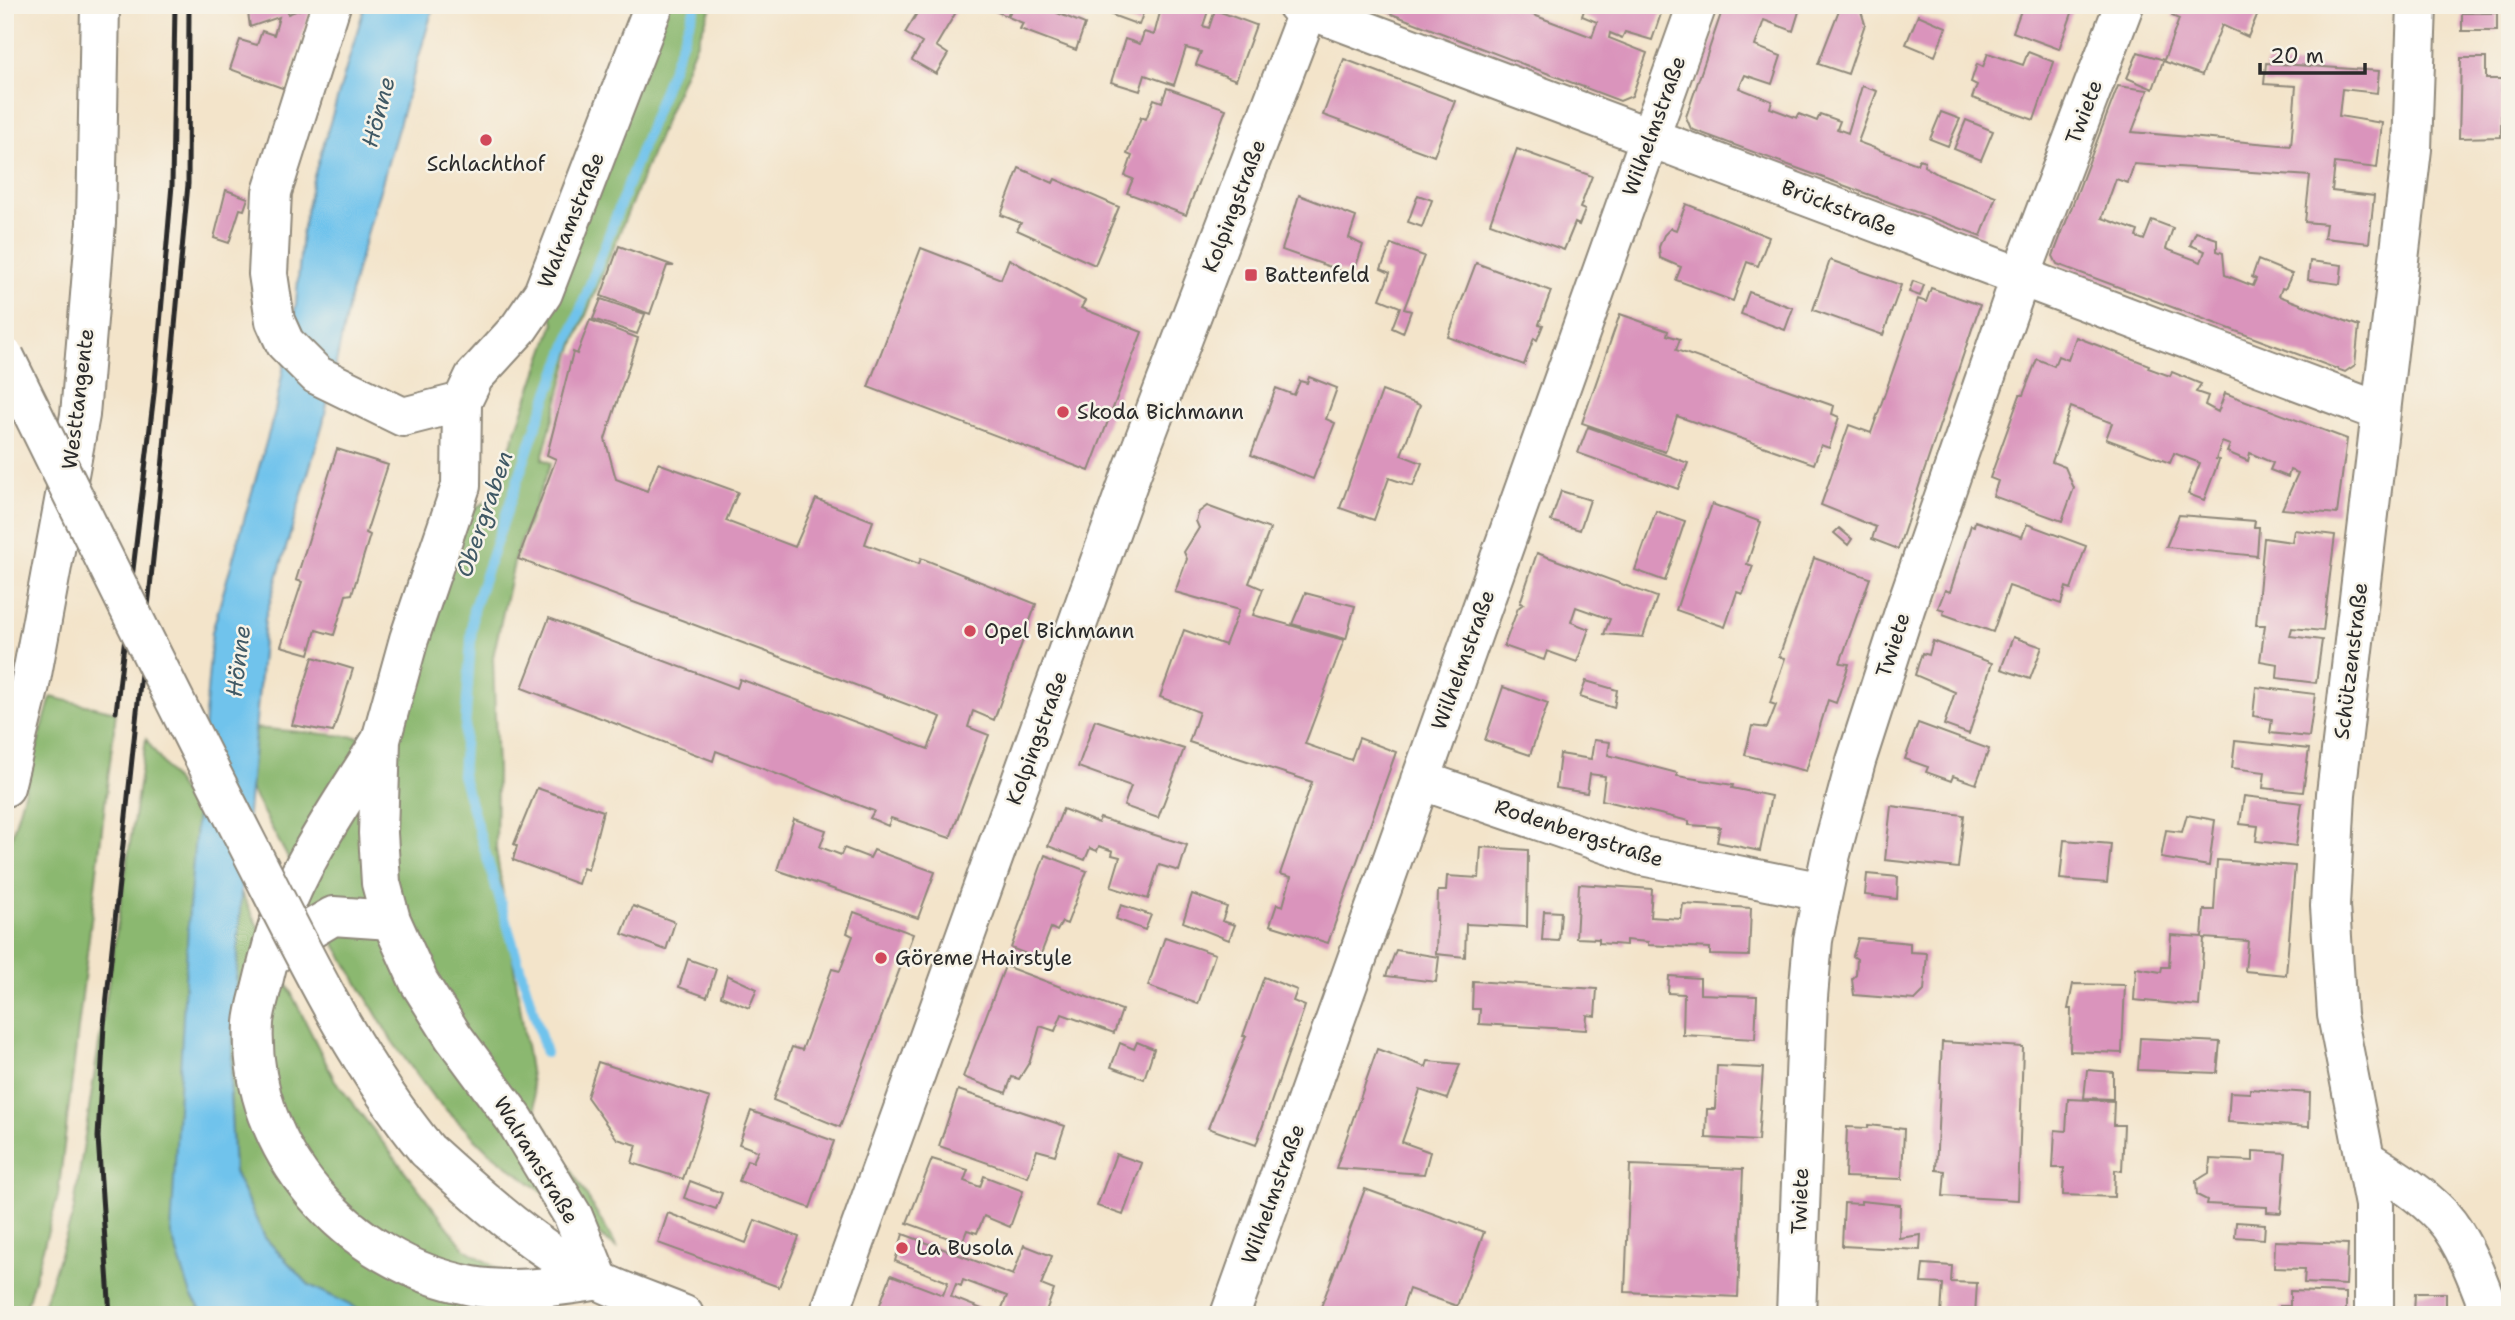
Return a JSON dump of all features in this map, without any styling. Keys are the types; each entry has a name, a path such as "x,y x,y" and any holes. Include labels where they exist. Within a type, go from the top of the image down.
{"street":[{"name":"Westtangente","path":"5,787 30,685 80,415 96,223 100,5"},
{"path":"331,5 272,192 268,274 275,321 285,343 308,367 337,386 403,417 462,402"},
{"name":"Walramstraße","path":"381,740 298,880 280,919 269,959 254,1023 257,1064 266,1111 280,1146 302,1180 331,1213 361,1239 392,1258 432,1276 474,1287 560,1287 598,1280 573,1216 515,1120 453,1036 419,982 391,920 381,883 378,833 381,740 409,639 460,486 462,402 474,377 531,312 555,268 654,5"},
{"name":"Wilhelmstraße","path":"1230,1315 1697,5"},
{"name":"Twiete","path":"1796,1315 1808,997 1813,940 1823,892 1856,761 1906,606 2021,278 2124,5"},
{"name":"Schützenstraße","path":"2374,1315 2374,1205 2337,1015 2330,906 2336,794 2412,149 2417,5"},
{"name":"Brückstraße","path":"1305,7 2381,412"},
{"name":"Kolpingstraße","path":"829,1315 1132,472 1305,7"},
{"path":"5,357 189,730 326,996 389,1104 426,1150 494,1210 551,1252 598,1280 684,1315"},
{"name":"Rodenbergstraße","path":"1420,780 1642,856 1823,892"},
{"path":"269,959 291,940 333,916 391,920"},
{"path":"2367,1160 2413,1189 2444,1218 2476,1275 2491,1315"}],"green space":[{"path":"655,5 712,5 571,352 542,459 551,463 515,558 493,657 497,772 496,849 536,1110 618,1249 488,1151 434,1098 392,1041 333,941 250,788 256,728 381,739 450,521 492,499 554,323 545,294"},
{"path":"51,697 116,712 58,1196 24,1315 5,1315 5,860"},
{"path":"146,739 197,813 177,1126 191,1295 205,1315 40,1315 73,1214"},
{"path":"241,892 334,1079 465,1249 528,1287 549,1315 370,1315 309,1285 265,1238 234,1172 230,1093"}],"water":[{"name":"Hönne","path":"365,5 434,5 355,275 323,423 265,619 241,892 230,1093 234,1172 265,1238 309,1285 370,1315 205,1315 191,1295 171,1234 189,908 212,632 275,411 296,304 302,233 312,183"}],"building":[{"path":"247,5 286,5 288,14 312,5 285,89 230,69 240,40 257,45 262,31 274,35 279,17 250,27"},
{"path":"922,5 951,5 950,8 956,12 936,46 948,54 936,74 912,60 922,43 905,33"},
{"path":"992,5 1012,5 1007,16 990,9"},
{"path":"1013,5 1060,5 1057,13 1085,24 1076,50 1020,29 1023,23 1008,17"},
{"path":"1113,5 1146,5 1139,25 1109,14"},
{"path":"1162,5 1209,8 1203,26 1209,28 1215,10 1256,25 1236,80 1196,65 1201,52 1186,48 1174,85 1145,75 1140,91 1111,82 1125,39 1140,44 1144,32 1154,35"},
{"path":"1368,5 1532,5 1531,14 1592,37 1597,22 1582,16 1586,5 1604,5 1619,11 1621,5 1664,5 1652,40 1625,32 1622,38 1610,33 1609,38 1647,53 1632,96 1620,101"},
{"path":"1724,5 1801,5 1793,31 1764,20 1755,46 1781,56 1772,84 1745,75 1739,88 1772,101 1770,108 1797,118 1799,114 1817,121 1820,114 1840,121 1837,129 1848,133 1862,86 1877,91 1858,142 1917,164 1919,159 1925,161 1924,166 1939,175 1996,196 1981,236 1691,129 1686,117"},
{"path":"1827,5 1860,8 1865,24 1848,74 1818,64 1839,10"},
{"path":"2023,5 2075,5 2059,49 2013,32"},
{"path":"2177,5 2239,5 2258,13 2248,37 2222,25 2202,75 2163,61 2153,89 2127,78 2138,52 2164,60 2179,19 2172,16"},
{"path":"2462,13 2497,13 2497,31 2462,31"},
{"path":"1918,15 1946,27 1935,56 1906,44"},
{"path":"2028,52 2054,62 2034,120 1972,98 1977,85 1971,82 1977,64 1983,67 1988,53 2023,65"},
{"path":"2461,58 2486,58 2486,79 2502,79 2501,137 2459,138"},
{"path":"1344,59 1455,101 1434,156 1323,115"},
{"path":"2266,63 2379,71 2377,93 2342,89 2339,116 2382,123 2377,168 2335,163 2332,191 2374,196 2369,243 2324,238 2326,224 2305,222 2310,176 2134,164 2128,183 2116,179 2102,218 2138,231 2136,237 2144,240 2152,220 2173,228 2166,249 2201,262 2205,251 2190,245 2196,232 2217,239 2217,251 2223,253 2225,275 2253,286 2256,279 2252,277 2258,260 2292,274 2279,296 2359,326 2355,365 2345,372 2057,264 2053,256 2118,86 2148,90 2132,132 2291,146 2296,86 2264,84"},
{"path":"1167,88 1226,109 1186,215 1127,193 1133,179 1125,176 1132,156 1127,154 1141,117 1146,119 1154,99 1162,102"},
{"path":"1941,112 1960,119 1948,146 1930,139"},
{"path":"1966,120 1993,131 1981,160 1954,149"},
{"path":"1517,149 1592,176 1580,208 1585,210 1579,225 1575,223 1564,250 1490,223"},
{"path":"1019,168 1053,183 1055,179 1119,207 1095,265 1017,230 1021,223 1001,215"},
{"path":"226,190 248,198 244,210 240,209 229,243 214,238"},
{"path":"1299,195 1356,217 1349,238 1363,245 1353,275 1282,250"},
{"path":"1418,195 1432,200 1422,227 1408,222"},
{"path":"1686,204 1769,237 1758,266 1747,262 1733,301 1676,280 1681,267 1660,258 1659,247 1664,235 1671,228 1676,230"},
{"path":"1391,244 1424,256 1404,309 1411,311 1403,333 1392,328 1400,307 1380,299 1390,273 1381,269"},
{"path":"619,246 674,266 667,266 650,314 601,296"},
{"path":"921,248 1001,279 1009,259 1085,301 1081,308 1142,332 1089,471 868,387"},
{"path":"1830,260 1901,285 1883,335 1813,310"},
{"path":"2310,261 2342,265 2340,284 2308,280"},
{"path":"1476,263 1551,291 1539,324 1543,325 1537,340 1534,338 1524,365 1448,337"},
{"path":"1913,281 1924,285 1920,296 1909,292"},
{"path":"1931,288 1980,305 1898,549 1872,539 1876,527 1821,505 1849,425 1871,433 1918,299 1926,302"},
{"path":"1749,292 1793,308 1785,330 1741,314"},
{"path":"601,299 645,314 637,334 593,319"},
{"path":"1620,314 1668,331 1667,335 1680,339 1676,350 1834,406 1832,414 1839,417 1829,448 1821,445 1814,464 1677,416 1665,452 1582,423"},
{"path":"590,320 638,338 605,439 616,479 647,491 658,463 738,492 726,521 795,547 816,499 873,521 865,544 919,564 921,558 1036,604 994,720 973,711 968,727 989,735 950,838 891,818 888,826 870,818 874,811 716,751 713,761 522,688 549,618 737,688 740,679 928,749 941,717 518,559 556,459 547,455 573,352 577,354"},
{"path":"2076,337 2149,365 2148,368 2170,376 2172,372 2201,384 2196,392 2208,396 2205,405 2218,412 2225,393 2347,439 2337,514 2282,509 2298,473 2290,470 2288,477 2270,470 2273,463 2250,453 2248,461 2227,452 2230,445 2222,442 2216,459 2219,460 2204,500 2188,494 2200,463 2174,453 2170,463 2106,439 2112,423 2071,407 2052,462 2065,467 2074,488 2062,521 1993,496 1998,481 1990,478 2020,395 2023,395 2037,359 2054,366 2058,356 2068,360"},
{"path":"1309,377 1337,388 1326,419 1335,423 1313,479 1251,455 1276,388 1294,395 1300,381 1307,383"},
{"path":"1382,391 1420,405 1401,455 1422,463 1413,486 1389,478 1374,520 1340,508"},
{"path":"1588,427 1688,463 1678,489 1578,453"},
{"path":"337,449 388,465 366,533 370,535 352,594 346,595 334,635 316,630 309,654 281,646 302,582 296,580"},
{"path":"1561,491 1590,500 1580,530 1551,521"},
{"path":"1712,504 1761,522 1747,564 1753,566 1743,594 1737,592 1725,627 1676,610"},
{"path":"1207,506 1270,529 1249,583 1263,589 1253,615 1344,640 1305,744 1351,760 1359,738 1396,752 1328,943 1270,925 1277,904 1283,906 1291,877 1280,874 1312,782 1189,742 1199,712 1160,697 1184,630 1225,645 1239,610 1175,592 1187,559 1184,552 1199,528 1196,521 1199,512"},
{"path":"1656,511 1685,521 1665,581 1635,570"},
{"path":"2179,515 2255,521 2254,527 2259,527 2257,556 2166,547"},
{"path":"1975,521 2022,537 2027,524 2086,546 2071,589 2066,587 2061,604 2009,586 1993,632 1943,614 1944,610 1938,608 1945,590 1950,592 1971,525 1974,526"},
{"path":"1839,528 1852,539 1848,545 1834,533"},
{"path":"2294,530 2335,535 2323,631 2292,628 2290,636 2322,640 2316,683 2277,678 2278,664 2260,661 2265,625 2256,625 2264,538 2292,542"},
{"path":"1537,553 1657,597 1643,637 1604,634 1610,619 1576,607 1571,622 1589,629 1577,662 1547,651 1544,660 1504,646 1518,608 1523,604 1520,603"},
{"path":"1814,558 1870,578 1840,663 1849,664 1836,703 1828,700 1806,771 1745,755 1752,726 1767,728 1776,705 1770,703 1785,658 1779,657"},
{"path":"1305,593 1355,606 1346,639 1292,624"},
{"path":"2013,637 2042,647 2030,679 2001,669"},
{"path":"1933,641 1992,663 1969,734 1944,725 1955,692 1915,675 1922,653 1929,655"},
{"path":"313,657 353,669 333,732 292,725"},
{"path":"1586,681 1617,690 1614,708 1580,697"},
{"path":"1503,687 1548,703 1530,755 1485,740"},
{"path":"2256,687 2315,694 2309,737 2270,733 2272,719 2253,716"},
{"path":"1095,720 1184,749 1158,818 1124,806 1131,786 1078,767"},
{"path":"1918,723 1989,749 1976,784 1953,776 1951,781 1926,772 1928,767 1905,759"},
{"path":"1594,740 1610,742 1608,755 1677,773 1677,776 1733,785 1732,788 1771,796 1760,851 1717,842 1720,827 1689,825 1689,821 1602,800 1605,776 1590,774 1587,793 1556,788 1560,754 1591,759"},
{"path":"2235,741 2309,749 2303,792 2263,788 2265,772 2232,768"},
{"path":"537,788 603,811 588,870 583,868 578,884 513,860 517,846 514,844"},
{"path":"2244,796 2302,803 2296,846 2256,841 2258,826 2240,824"},
{"path":"1891,806 1964,815 1958,868 1885,860"},
{"path":"1063,809 1098,823 1100,818 1187,845 1179,871 1159,865 1148,899 1111,887 1120,857 1112,855 1113,851 1099,846 1097,851 1090,848 1085,860 1048,846"},
{"path":"2187,815 2215,820 2209,866 2161,858 2166,830 2182,832"},
{"path":"794,819 826,830 820,847 841,855 844,848 870,858 874,850 935,872 918,918 777,870"},
{"path":"2064,840 2111,844 2107,883 2060,879"},
{"path":"1481,847 1528,850 1527,927 1466,924 1465,957 1436,954 1438,891 1446,891 1447,876 1479,878"},
{"path":"1045,855 1087,871 1067,924 1062,922 1057,931 1051,928 1039,959 1011,948"},
{"path":"2217,860 2295,866 2286,975 2245,971 2248,941 2204,938 2199,1006 2134,1000 2136,968 2161,972 2162,967 2169,967 2171,935 2202,937 2204,910 2214,910"},
{"path":"1867,874 1898,877 1897,899 1865,895"},
{"path":"1579,884 1652,889 1650,917 1681,919 1683,904 1751,908 1749,956 1710,955 1710,948 1648,945 1648,942 1626,940 1626,945 1599,943 1599,939 1576,938"},
{"path":"1192,894 1227,907 1222,921 1235,925 1229,940 1183,922"},
{"path":"1121,905 1151,915 1145,930 1116,919"},
{"path":"633,906 675,922 666,950 622,934"},
{"path":"1544,911 1561,912 1559,941 1542,940"},
{"path":"854,912 913,934 840,1127 773,1100 792,1047 802,1050 832,969 840,971 853,936 847,933"},
{"path":"1165,937 1215,954 1198,1004 1148,986"},
{"path":"1858,938 1910,943 1910,952 1927,953 1924,991 1915,1000 1854,995 1852,979 1856,975 1857,959 1853,956"},
{"path":"1396,950 1439,957 1436,982 1386,976"},
{"path":"688,959 716,969 707,997 679,987"},
{"path":"1005,966 1122,1010 1114,1033 1062,1014 1055,1031 1040,1026 1030,1061 1019,1079 1012,1077 1006,1093 963,1077"},
{"path":"727,975 757,989 749,1008 721,996"},
{"path":"1669,976 1700,978 1700,994 1757,996 1755,1039 1683,1035 1684,994 1668,993"},
{"path":"1264,977 1297,990 1293,1001 1305,1006 1256,1145 1208,1128 1246,1036 1243,1036"},
{"path":"1473,981 1597,989 1595,1016 1587,1015 1586,1030 1479,1024 1480,1009 1472,1009"},
{"path":"2073,984 2125,985 2122,1053 2070,1051 2071,1009 2068,1009"},
{"path":"2140,1038 2220,1042 2217,1073 2138,1070"},
{"path":"1137,1042 1154,1049 1144,1079 1111,1067 1120,1043 1134,1049"},
{"path":"1942,1042 2023,1047 2018,1200 1943,1196 1945,1171 1936,1170"},
{"path":"1377,1049 1426,1067 1428,1061 1460,1064 1447,1099 1420,1090 1402,1142 1430,1152 1424,1174 1336,1168"},
{"path":"598,1062 710,1098 683,1179 632,1163 637,1145 617,1139 587,1097"},
{"path":"1717,1066 1763,1068 1758,1141 1706,1138 1707,1109 1715,1109"},
{"path":"2087,1070 2113,1072 2113,1099 2084,1098"},
{"path":"2250,1089 2310,1093 2309,1127 2228,1122 2230,1092 2250,1093"},
{"path":"958,1090 1065,1126 1055,1155 1037,1150 1028,1177 939,1146"},
{"path":"2068,1099 2114,1101 2113,1125 2124,1125 2122,1171 2115,1170 2114,1197 2063,1195 2064,1168 2053,1168 2055,1130 2066,1131"},
{"path":"751,1111 834,1141 810,1208 739,1181 747,1160 753,1162 758,1151 739,1144"},
{"path":"1868,1125 1904,1129 1902,1179 1845,1177 1847,1127 1868,1128"},
{"path":"2253,1151 2286,1153 2281,1213 2267,1212 2267,1207 2206,1204 2207,1200 2197,1195 2196,1181 2209,1173 2210,1159 2253,1161"},
{"path":"1116,1154 1142,1163 1123,1215 1097,1206"},
{"path":"932,1159 968,1170 964,1181 980,1187 984,1176 1023,1191 1010,1227 984,1216 977,1233 967,1230 962,1243 907,1223"},
{"path":"1630,1165 1743,1169 1738,1297 1625,1292"},
{"path":"690,1181 722,1193 716,1209 684,1198"},
{"path":"1365,1189 1484,1232 1457,1306 1409,1289 1400,1315 1318,1315"},
{"path":"1861,1201 1900,1205 1899,1238 1921,1235 1920,1250 1842,1246 1844,1203 1861,1204"},
{"path":"668,1213 746,1243 755,1220 799,1237 779,1287 658,1243"},
{"path":"2236,1222 2265,1224 2264,1239 2235,1237"},
{"path":"903,1234 1013,1275 1024,1245 1052,1256 1041,1285 1054,1290 1046,1311 1056,1315 999,1315 1007,1296 963,1280 961,1286 956,1284 951,1297 997,1315 876,1315 891,1275 943,1295 948,1282 895,1261"},
{"path":"2275,1241 2348,1244 2346,1285 2304,1283 2305,1269 2274,1268"},
{"path":"1923,1264 1952,1266 1951,1282 1977,1283 1975,1315 1941,1315 1943,1284 1921,1283"},
{"path":"2290,1291 2346,1293 2346,1315 2280,1315 2280,1306 2290,1306"},
{"path":"2415,1293 2446,1293 2446,1315 2414,1315"}],"waterway":[{"name":"Obergraben","path":"546,1053 462,775 473,610 537,424 696,5"}],"railway":[{"path":"116,712 154,394 172,185 175,5"},
{"path":"110,1315 98,1137 104,1025 159,502 188,184 189,5"}],"place":[{"name":"Schlachthof","path":"486,140"},
{"name":"Battenfeld","path":"1251,275"},
{"name":"Skoda Bichmann","path":"1063,412"},
{"name":"Opel Bichmann","path":"970,631"},
{"name":"Göreme Hairstyle","path":"881,958"},
{"name":"La Busola","path":"902,1248"}]}
